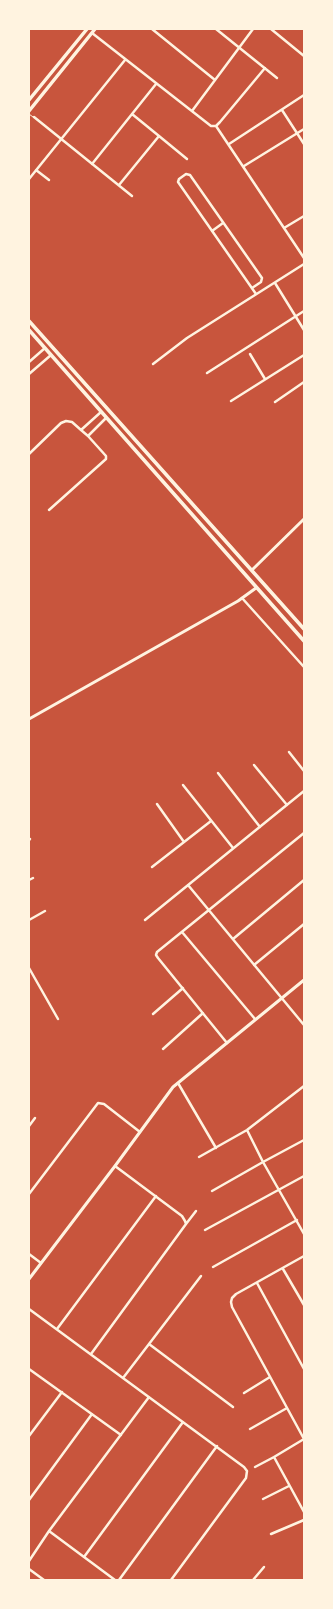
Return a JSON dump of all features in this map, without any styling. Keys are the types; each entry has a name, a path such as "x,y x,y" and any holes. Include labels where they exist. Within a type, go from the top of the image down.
{"main road":[{"path":"29,100 87,29"},
{"path":"29,112 95,29"},
{"path":"29,320 304,629"},
{"path":"29,330 304,641"},
{"path":"172,491 177,487"}],"street":[{"path":"152,29 215,80"},
{"path":"216,29 277,78"},
{"path":"192,111 253,29"},
{"path":"271,29 304,56"},
{"path":"91,33 211,126 216,126 304,258"},
{"path":"29,179 125,60"},
{"path":"216,126 265,68"},
{"path":"92,164 156,84"},
{"path":"229,144 304,96"},
{"path":"282,110 304,144"},
{"path":"132,114 187,159"},
{"path":"34,117 132,196"},
{"path":"244,166 304,129"},
{"path":"119,185 159,136"},
{"path":"36,170 49,180"},
{"path":"252,288 261,282 262,278 190,175 186,174 179,179 178,182 256,294"},
{"path":"284,228 304,216"},
{"path":"212,230 224,223"},
{"path":"153,364 186,338 304,264"},
{"path":"274,282 304,330"},
{"path":"207,373 304,311"},
{"path":"29,362 45,348"},
{"path":"250,354 265,379"},
{"path":"29,374 51,355"},
{"path":"232,401 304,355"},
{"path":"275,402 304,382"},
{"path":"81,430 101,411"},
{"path":"88,436 107,417"},
{"path":"29,454 61,423 66,421 72,422 88,436 106,456 106,459 49,510"},
{"path":"252,570 304,519"},
{"path":"29,719 242,598 256,588"},
{"path":"242,598 304,667"},
{"path":"289,752 304,771"},
{"path":"254,765 287,805"},
{"path":"218,773 260,827"},
{"path":"183,785 233,848"},
{"path":"145,920 304,791"},
{"path":"157,804 184,842"},
{"path":"152,868 211,821"},
{"path":"227,1043 156,955 160,950 304,833"},
{"path":"29,880 33,878"},
{"path":"233,939 304,880"},
{"path":"188,885 304,1025"},
{"path":"29,920 46,911"},
{"path":"254,965 304,924"},
{"path":"182,932 255,1019"},
{"path":"29,968 58,1019"},
{"path":"29,1279 169,1092 255,1019 304,980"},
{"path":"153,1014 183,988"},
{"path":"162,1049 203,1013"},
{"path":"178,1083 216,1148"},
{"path":"199,1157 247,1130 304,1086"},
{"path":"29,1194 98,1103 104,1104 140,1132"},
{"path":"29,1126 35,1118"},
{"path":"247,1130 263,1162 304,1234"},
{"path":"212,1191 304,1140"},
{"path":"115,1166 182,1216 186,1224"},
{"path":"205,1230 304,1176"},
{"path":"57,1329 156,1196"},
{"path":"91,1354 196,1211"},
{"path":"213,1267 297,1220"},
{"path":"29,1254 41,1263"},
{"path":"255,1467 304,1439 232,1307 231,1302 232,1298 236,1294 304,1256"},
{"path":"283,1268 304,1304"},
{"path":"124,1378 201,1276"},
{"path":"256,1283 304,1370"},
{"path":"29,1309 248,1470 248,1474 172,1580"},
{"path":"149,1344 233,1407"},
{"path":"29,1369 121,1435"},
{"path":"244,1393 270,1377"},
{"path":"29,1436 62,1392"},
{"path":"29,1561 49,1531 149,1397"},
{"path":"250,1429 287,1408"},
{"path":"29,1500 92,1414"},
{"path":"84,1557 183,1422"},
{"path":"119,1580 216,1446"},
{"path":"274,1457 304,1512"},
{"path":"263,1499 289,1486"},
{"path":"271,1534 304,1520"},
{"path":"49,1531 114,1580"},
{"path":"253,1580 264,1567"},
{"path":"29,1569 44,1580"}],"lane":[{"path":"29,112 34,117"}]}
